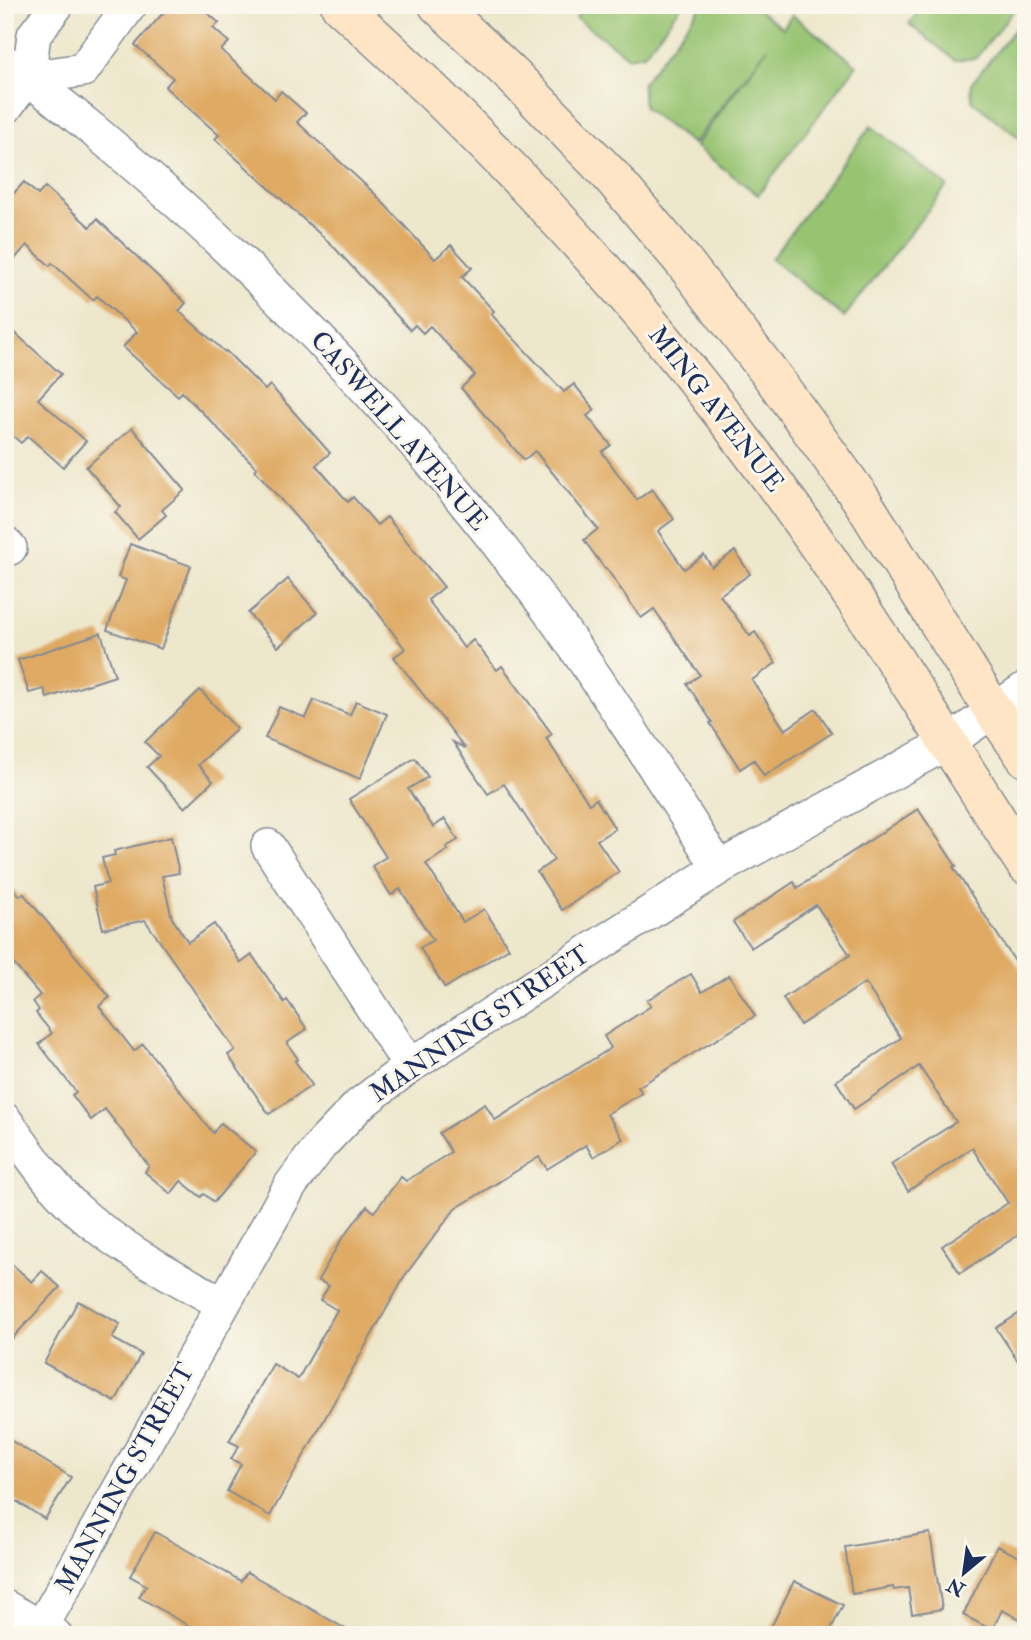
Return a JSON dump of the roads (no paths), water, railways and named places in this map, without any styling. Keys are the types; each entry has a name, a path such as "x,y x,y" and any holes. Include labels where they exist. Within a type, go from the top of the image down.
{"main road":[{"name":"MING AVENUE","path":"340,5 482,138 586,249 652,326 746,444 826,557 1026,865"},
{"path":"438,5 516,79 611,176 772,376 861,499 1026,758"}],"street":[{"path":"5,108 17,70 34,35 57,5"},
{"path":"17,70 83,70 130,5"},
{"name":"CASWELL AVENUE","path":"17,70 126,157 228,248 293,311 386,410 474,514 557,622 634,735 719,868"},
{"name":"MANNING STREET","path":"44,1632 290,1186 320,1146 359,1105 411,1066 719,868 947,743 1026,688"},
{"path":"268,846 411,1066"},
{"path":"5,1120 38,1168 75,1208 118,1243 223,1304"},
{"path":"5,1607 44,1632"}]}
